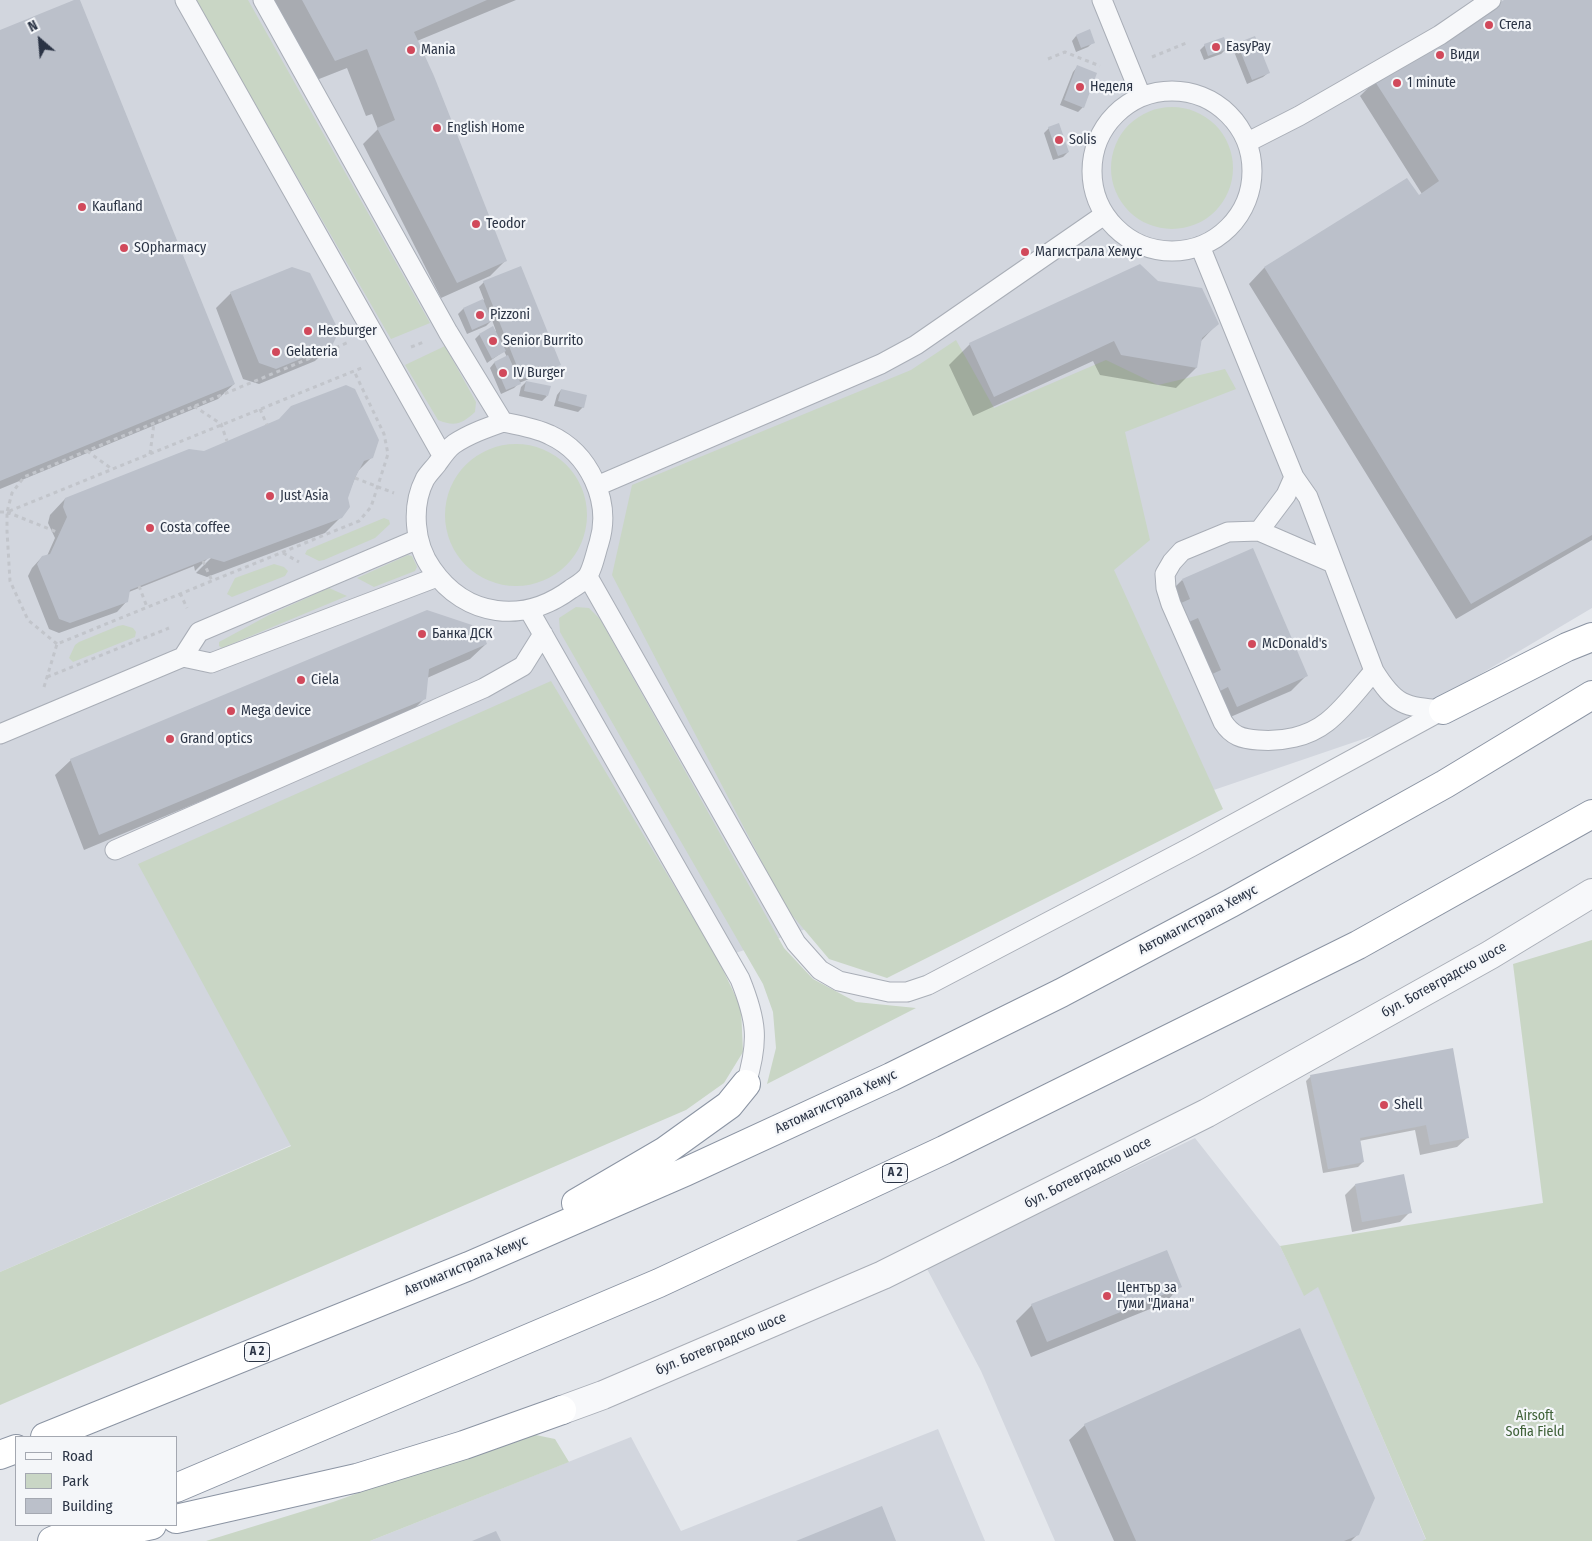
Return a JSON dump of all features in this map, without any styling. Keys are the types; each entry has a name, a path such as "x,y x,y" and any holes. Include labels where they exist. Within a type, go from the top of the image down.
{"highway":[{"path":"1443,710 1566,647 1592,637"},
{"name":"Автомагистрала Хемус","path":"47,1436 469,1266 685,1172 891,1077 1061,993 1231,903 1445,784 1592,696"},
{"name":"A 2","path":"178,1487 660,1283 944,1150 1358,945 1592,814"},
{"path":"469,1266 664,1151 729,1105 746,1084"},
{"path":"178,1519 357,1478 464,1445 562,1410"},
{"path":"0,1455 15,1449"},
{"path":"52,1541 88,1526"},
{"path":"81,1541 148,1526"}],"street":[{"name":"бул. Ботевградско шосе","path":"562,1410 603,1395 883,1275 1105,1165 1207,1113 1490,956 1592,893"}],"lane":[{"path":"184,0 388,357 442,456"},
{"path":"263,0 448,332 503,422"},
{"path":"1102,0 1141,96"},
{"path":"1248,142 1299,116 1440,34 1491,0"},
{"path":"1165,90 1180,90 1209,99 1232,117 1248,142 1252,160 1252,179 1247,201 1239,216 1227,230 1215,239 1200,246 1185,250 1167,251 1146,247 1131,241 1118,231 1104,215 1093,189 1091,164 1096,144 1110,119 1124,106 1141,96 1165,90"},
{"path":"598,486 881,364 916,345 1104,215"},
{"path":"1200,246 1294,477 1308,497 1374,671 1386,690 1402,703 1419,708 1443,710"},
{"path":"503,422 550,435 571,448 587,466 598,486 602,507 602,534 588,577 556,600 529,610 502,612 476,606 454,593 437,577 426,561 418,539 416,522 418,503 425,479 442,456 454,444 473,433 503,422"},
{"path":"1259,531 1286,494 1294,477"},
{"path":"1333,562 1259,531 1228,532 1182,551 1172,562 1166,574 1166,588 1171,604 1224,722 1229,731 1238,738 1276,741 1290,739 1307,732 1326,722 1374,671"},
{"path":"183,657 199,632 418,539"},
{"path":"0,734 183,657 212,663 437,577"},
{"path":"588,577 796,943 820,970 839,981 889,992 907,992 928,985 1191,848 1443,710"},
{"path":"529,610 740,979 750,1004 755,1032 754,1058 746,1084"},
{"path":"115,850 484,688 523,666 543,634"}],"path":[{"path":"0,512 7,512 448,332"},
{"path":"57,644 28,620 10,581 7,512 12,492 24,477 353,340"},
{"path":"57,644 359,521 371,507 388,454 384,434 354,371"},
{"path":"194,406 221,424 227,441"},
{"path":"260,409 267,425"},
{"path":"150,454 154,423"},
{"path":"87,451 112,469"},
{"path":"356,478 418,503"},
{"path":"7,512 59,534"},
{"path":"203,561 212,581"},
{"path":"139,586 147,607"},
{"path":"180,593 188,610"},
{"path":"47,677 174,626"},
{"path":"35,719 57,644"}],"shaded area":[{"path":"0,0 1592,0 1592,608 1381,733 718,959 0,1272"},
{"path":"1195,1138 1280,1246 1304,1295 1318,1286 1426,1540 1055,1541 981,1371 926,1267"},
{"path":"938,1429 985,1541 370,1541 631,1437 681,1531"}],"green space":[{"path":"195,0 248,0 430,323 391,339"},
{"path":"1172,107 1195,112 1215,125 1228,145 1233,168 1228,191 1215,211 1195,224 1172,229 1149,224 1129,211 1116,191 1111,168 1116,145 1129,125 1149,112"},
{"path":"956,340 994,408 1106,360 1158,385 1225,369 1236,389 1125,432 1150,540 1114,570 1223,809 887,978 829,959 786,908 612,575 632,485 911,370"},
{"path":"445,346 476,402 475,412 462,422 454,424 438,420 405,365"},
{"path":"516,444 543,450 555,456 566,465 575,476 581,488 587,515 581,542 575,554 566,565 555,574 543,580 516,586 489,580 477,574 466,565 457,554 451,542 445,515 451,488 457,476 466,465 477,456 489,450"},
{"path":"384,518 389,520 390,524 375,538 324,560 319,561 305,554 307,550"},
{"path":"408,555 412,556 417,567 415,571 374,587 357,578"},
{"path":"274,564 284,567 288,571 285,576 232,597 227,594 235,578"},
{"path":"329,588 347,596 222,648 219,646 219,642 269,615"},
{"path":"576,607 589,608 600,619 784,948 813,979 856,1002 916,1008 767,1084 776,1048 773,1012 763,984 560,632 559,618"},
{"path":"123,625 133,628 136,632 135,637 73,662 69,658 75,645 79,642"},
{"path":"551,681 718,959 741,1008 743,1052 724,1083 686,1110 0,1405 0,1272 291,1146 138,864"},
{"name":"Airsoft Sofia Field","path":"1592,940 1592,1541 1422,1541 1426,1539 1318,1287 1304,1296 1280,1246 1543,1203 1513,964"},
{"path":"526,1433 555,1439 569,1462 370,1541 206,1541 333,1502"}],"building":[{"name":"Kaufland","path":"74,0 80,0 235,384 0,481 0,30"},
{"path":"302,0 487,0 414,32 434,76 507,261 457,283 377,128 395,120 367,49 335,61"},
{"path":"1504,0 1592,0 1592,535 1471,604 1264,267 1407,178 1419,195 1439,181 1374,80"},
{"path":"1090,29 1095,43 1081,48 1076,35"},
{"path":"1255,36 1270,73 1252,80 1237,43"},
{"name":"EasyPay","path":"1224,37 1228,49 1208,56 1204,44"},
{"name":"Неделя","path":"1077,65 1097,73 1084,108 1064,100"},
{"name":"Solis","path":"1059,123 1069,152 1058,156 1048,127"},
{"path":"1140,264 1158,281 1202,288 1219,324 1202,338 1197,368 1121,355 1114,341 994,397 969,343"},
{"path":"521,266 561,365 522,379 483,281"},
{"path":"292,267 310,273 339,331 332,346 276,369 259,363 230,292"},
{"path":"483,299 492,321 472,330 463,308"},
{"path":"493,326 506,351 492,359 479,334"},
{"path":"508,355 521,384 506,390 494,362"},
{"path":"526,381 551,386 548,396 524,391"},
{"path":"346,385 355,389 379,440 373,458 364,461 355,478 348,498 350,507 342,518 224,562 210,558 130,590 128,602 70,623 59,619 37,564 42,556 50,554 67,517 63,507 65,498 189,449 204,451 279,419 291,406"},
{"path":"561,389 587,395 584,408 558,401"},
{"name":"McDonald's","path":"1253,548 1308,676 1237,707 1228,687 1218,692 1210,675 1221,670 1198,618 1189,622 1181,603 1190,599 1182,579"},
{"path":"427,610 481,628 487,644 429,669 426,699 99,835 70,759"},
{"path":"1453,1048 1469,1138 1430,1145 1426,1125 1360,1138 1364,1162 1328,1169 1310,1075"},
{"path":"1404,1174 1412,1213 1362,1222 1355,1184"},
{"name":"Център за гуми \"Диана\"","path":"1167,1250 1182,1287 1047,1342 1031,1304"},
{"path":"1300,1328 1375,1498 1359,1535 1344,1541 1136,1541 1084,1424"},
{"path":"882,1506 896,1541 796,1541"},
{"path":"496,1531 501,1541 472,1541"}],"place":[{"name":"Стела","path":"1489,25"},
{"name":"EasyPay","path":"1216,47"},
{"name":"Mania","path":"411,50"},
{"name":"Види","path":"1440,55"},
{"name":"1 minute","path":"1397,83"},
{"name":"Неделя","path":"1080,87"},
{"name":"English Home","path":"437,128"},
{"name":"Solis","path":"1059,140"},
{"name":"Kaufland","path":"82,207"},
{"name":"Teodor","path":"476,224"},
{"name":"SOpharmacy","path":"124,248"},
{"name":"Магистрала Хемус","path":"1025,252"},
{"name":"Pizzoni","path":"480,315"},
{"name":"Hesburger","path":"308,331"},
{"name":"Senior Burrito","path":"493,341"},
{"name":"Gelateria","path":"276,352"},
{"name":"IV Burger","path":"503,373"},
{"name":"Just Asia","path":"270,496"},
{"name":"Costa coffee","path":"150,528"},
{"name":"Банка ДСК","path":"422,634"},
{"name":"McDonald's","path":"1252,644"},
{"name":"Ciela","path":"301,680"},
{"name":"Mega device","path":"231,711"},
{"name":"Grand optics","path":"170,739"},
{"name":"Shell","path":"1384,1105"},
{"name":"Център за гуми \"Диана\"","path":"1107,1296"}]}
